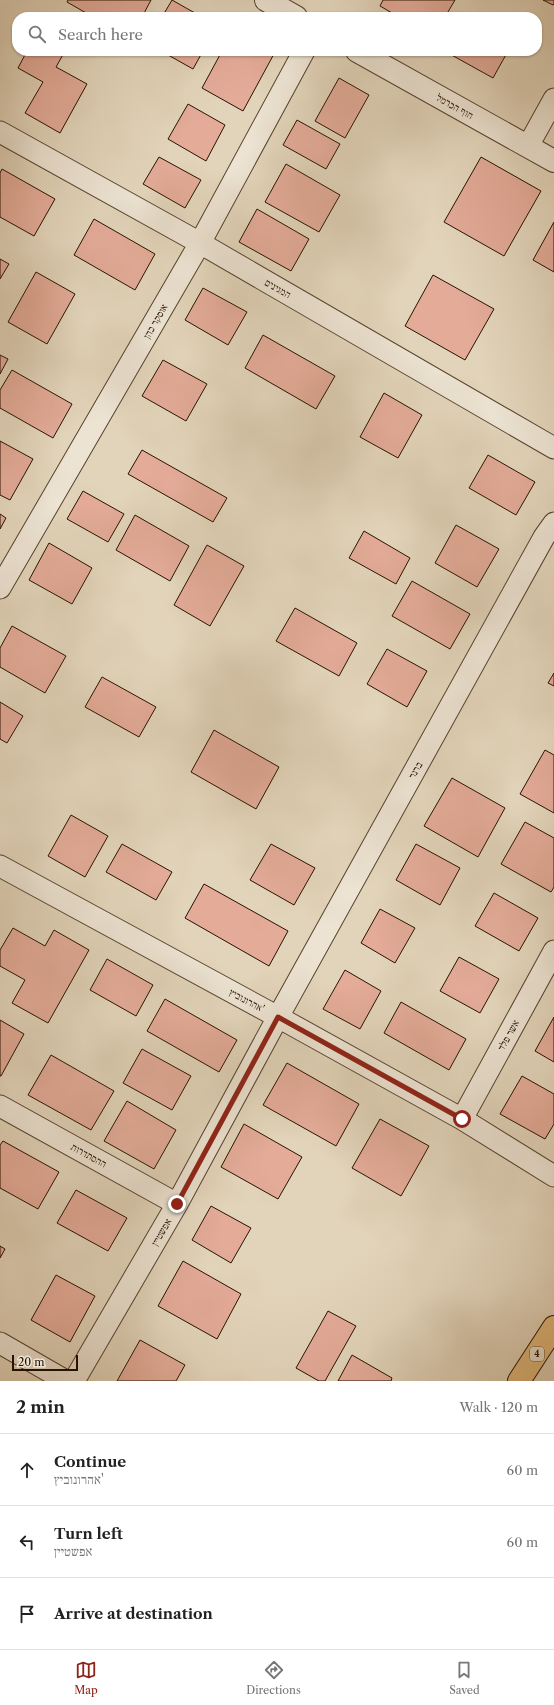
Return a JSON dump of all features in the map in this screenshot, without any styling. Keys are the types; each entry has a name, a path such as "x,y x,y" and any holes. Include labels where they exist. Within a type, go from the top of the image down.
{"highway":[{"name":"4","path":"519,1381 554,1327"}],"street":[{"path":"266,0 287,12"},
{"name":"אוסקר כהן","path":"0,588 200,243 301,56"},
{"name":"חוף הכרמל","path":"366,56 554,161"},
{"path":"528,146 554,100"},
{"name":"המגינים","path":"0,132 200,243 554,448"},
{"name":"ברנר","path":"278,1017 544,537 554,523"},
{"name":"אהרונוביץ'","path":"0,866 462,1119 554,1176"},
{"name":"אשר פלד","path":"462,1119 554,951"},
{"name":"אפשטיין","path":"74,1381 177,1204 278,1017"},
{"name":"ההסתדרות","path":"0,1106 177,1204"},
{"path":"0,1343 66,1381"}],"building":[{"path":"68,0 151,0 145,12 84,12 67,2"},
{"path":"172,0 193,12 165,12"},
{"path":"383,0 455,0 448,12 390,12 380,6"},
{"path":"543,0 554,0 554,4 553,5"},
{"path":"24,56 62,56 56,67 87,84 60,133 25,113 43,82 18,68"},
{"path":"170,56 200,56 193,69"},
{"path":"219,56 273,56 243,111 202,88"},
{"path":"453,56 505,56 493,78"},
{"path":"339,78 369,95 345,138 315,121"},
{"path":"188,104 225,125 206,161 168,139"},
{"path":"297,120 340,144 326,169 283,145"},
{"path":"159,157 201,180 185,208 143,184"},
{"path":"481,157 541,191 504,256 444,222"},
{"path":"286,164 340,195 319,232 265,202"},
{"path":"2,169 55,199 34,236 0,217 0,173"},
{"path":"257,209 309,239 291,271 239,242"},
{"path":"94,219 155,254 135,290 74,255"},
{"path":"554,222 554,272 533,260"},
{"path":"0,259 9,264 0,279"},
{"path":"36,272 75,294 47,344 8,322"},
{"path":"433,275 494,309 465,360 405,326"},
{"path":"203,288 247,312 228,345 185,320"},
{"path":"263,335 335,376 316,409 245,368"},
{"path":"0,355 8,359 0,374"},
{"path":"163,360 207,384 186,421 142,396"},
{"path":"12,370 72,404 53,438 0,408 0,390"},
{"path":"384,393 422,415 398,458 360,437"},
{"path":"0,441 33,459 10,500 0,495"},
{"path":"142,450 227,498 213,522 128,474"},
{"path":"488,455 535,482 516,515 469,488"},
{"path":"83,491 124,514 108,542 67,519"},
{"path":"0,514 6,518 0,529"},
{"path":"135,515 189,546 170,581 116,550"},
{"path":"456,525 499,549 477,587 435,563"},
{"path":"364,531 410,558 396,584 349,558"},
{"path":"49,543 92,568 72,604 29,580"},
{"path":"207,545 244,566 210,626 174,605"},
{"path":"412,581 470,614 450,649 392,616"},
{"path":"295,608 357,643 339,676 276,641"},
{"path":"12,626 66,656 45,693 0,667 0,648"},
{"path":"387,649 427,671 407,707 367,684"},
{"path":"554,673 554,686 548,683"},
{"path":"102,677 156,707 139,737 85,707"},
{"path":"0,702 23,716 7,743 0,739"},
{"path":"214,730 279,767 256,809 191,772"},
{"path":"545,750 554,755 554,813 520,794"},
{"path":"452,778 505,808 478,857 424,826"},
{"path":"71,815 108,836 85,877 48,856"},
{"path":"525,822 554,838 554,887 551,892 501,864"},
{"path":"122,844 172,872 156,900 106,872"},
{"path":"271,844 315,868 294,905 250,880"},
{"path":"416,844 460,868 440,905 396,880"},
{"path":"204,884 288,931 269,966 185,918"},
{"path":"494,893 538,918 519,951 475,926"},
{"path":"380,909 415,928 395,963 361,943"},
{"path":"13,928 45,946 54,930 89,950 48,1023 12,1003 25,980 0,966 0,950"},
{"path":"459,957 499,979 480,1013 440,991"},
{"path":"107,959 153,985 136,1016 90,990"},
{"path":"345,970 381,991 360,1029 323,1009"},
{"path":"165,999 237,1040 219,1072 147,1031"},
{"path":"401,1002 466,1039 449,1070 384,1033"},
{"path":"554,1017 554,1062 535,1051"},
{"path":"0,1020 24,1034 1,1076 0,1076"},
{"path":"142,1049 191,1076 172,1110 123,1083"},
{"path":"51,1055 114,1091 91,1130 28,1095"},
{"path":"287,1063 359,1104 336,1146 263,1105"},
{"path":"522,1076 554,1094 554,1124 545,1139 500,1114"},
{"path":"127,1101 176,1130 154,1169 104,1141"},
{"path":"380,1119 429,1146 401,1196 352,1168"},
{"path":"244,1124 302,1157 278,1199 221,1167"},
{"path":"3,1141 59,1172 38,1209 0,1188 0,1145"},
{"path":"76,1190 127,1218 108,1251 57,1223"},
{"path":"211,1206 251,1228 231,1263 192,1240"},
{"path":"0,1246 5,1249 0,1258"},
{"path":"183,1261 241,1294 217,1339 158,1306"},
{"path":"56,1275 95,1296 70,1342 31,1320"},
{"path":"328,1311 356,1326 325,1381 319,1381 296,1368"},
{"path":"140,1340 185,1365 176,1381 117,1381"},
{"path":"352,1355 392,1378 391,1381 338,1381"}],"route":[{"path":"177,1204 278,1017 462,1119"}]}
